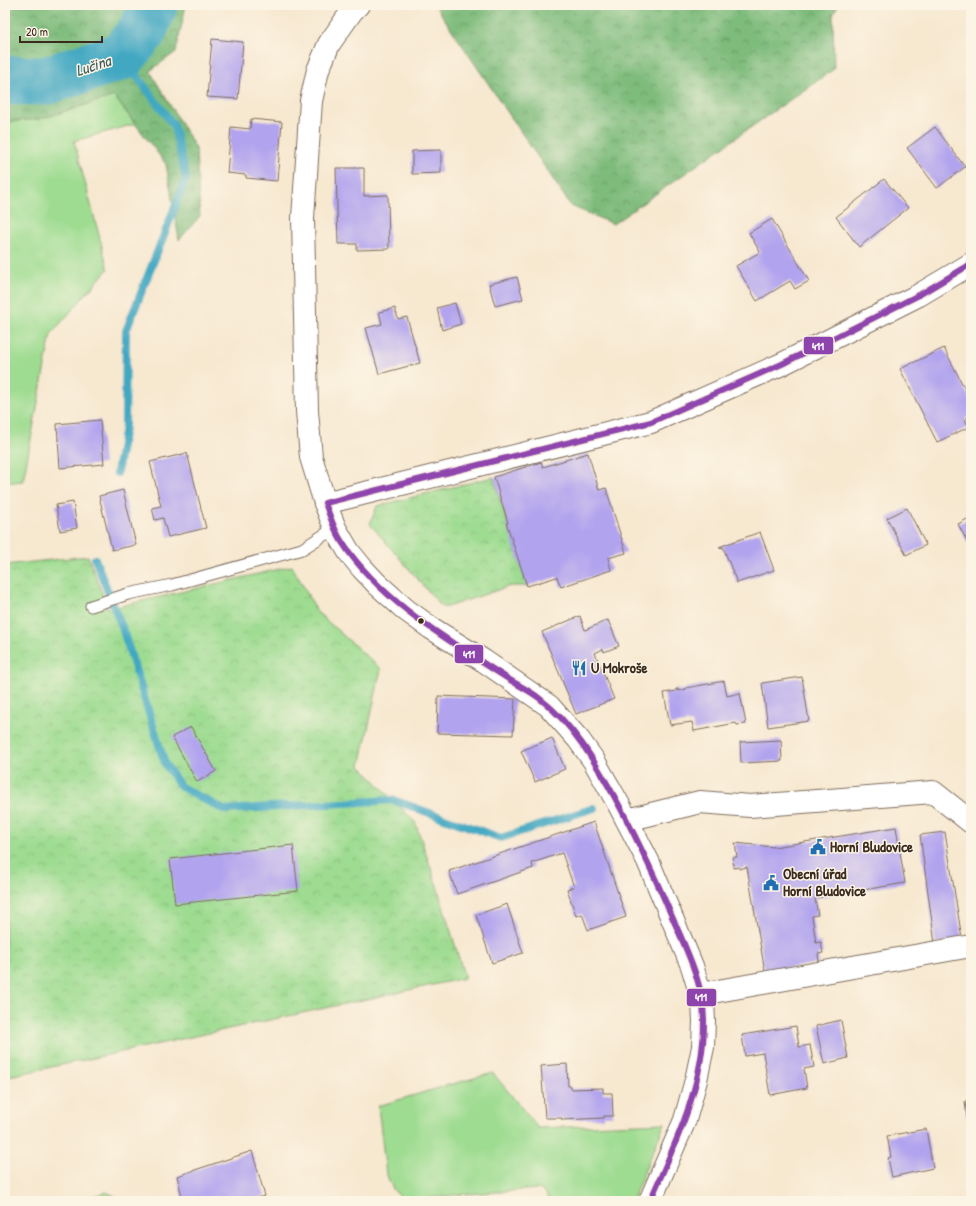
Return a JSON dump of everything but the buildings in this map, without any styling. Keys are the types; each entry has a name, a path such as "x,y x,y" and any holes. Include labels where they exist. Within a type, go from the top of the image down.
{"street":[{"path":"358,5 352,11 329,44 318,70 311,101 303,218 307,411 311,457 325,503 335,528 349,552 362,568 377,584 406,610 549,706 579,740 594,761 648,861 692,966 701,994 704,1021 703,1047 685,1120 650,1201"},
{"path":"325,503 651,422 782,364 919,295 971,264"},
{"path":"627,820 700,802 750,806 933,792 971,822"},
{"path":"701,994 971,946"}],"lane":[{"path":"91,606 128,594 172,585 302,549 335,528"}],"green space":[{"path":"5,5 186,5 176,52 150,71 196,149 200,216 179,240 166,164 114,96 40,119 5,122"},
{"path":"435,5 838,5 833,15 834,69 613,224 571,206"},
{"path":"114,96 135,124 74,141 108,269 51,334 23,481 5,483 5,122 40,119"},
{"path":"493,477 527,586 510,586 447,607 442,607 370,524 377,506"},
{"path":"88,556 108,609 292,566 318,613 381,669 360,766 415,822 437,886 465,978 5,1077 5,565"},
{"path":"493,1073 538,1128 665,1123 632,1201 548,1201 545,1193 537,1189 454,1195 404,1201 393,1189 386,1174 378,1106"},
{"path":"106,1192 121,1199 122,1201 76,1201"}],"waterway":[{"name":"Lučina","path":"5,80 45,81 122,56 143,30 153,5"},
{"path":"117,473 125,427 126,331 186,179 174,126 122,56"},
{"path":"95,559 122,627 165,764 181,787 224,810 393,800 501,838 594,808"}],"transit line":[{"name":"411","path":"325,503 651,422 782,364 919,295 971,264"},
{"name":"411","path":"325,503 334,528 342,542 358,564 376,584 418,619 464,651 536,695 562,719 581,743 598,769 622,810 650,868 693,966 701,993 704,1022 703,1046 694,1092 678,1136 650,1201"}],"place":[{"name":"U Mokroše","path":"579,668"},
{"name":"Horní Bludovice","path":"818,847"},
{"name":"Obecní úřad Horní Bludovice","path":"771,883"}]}
